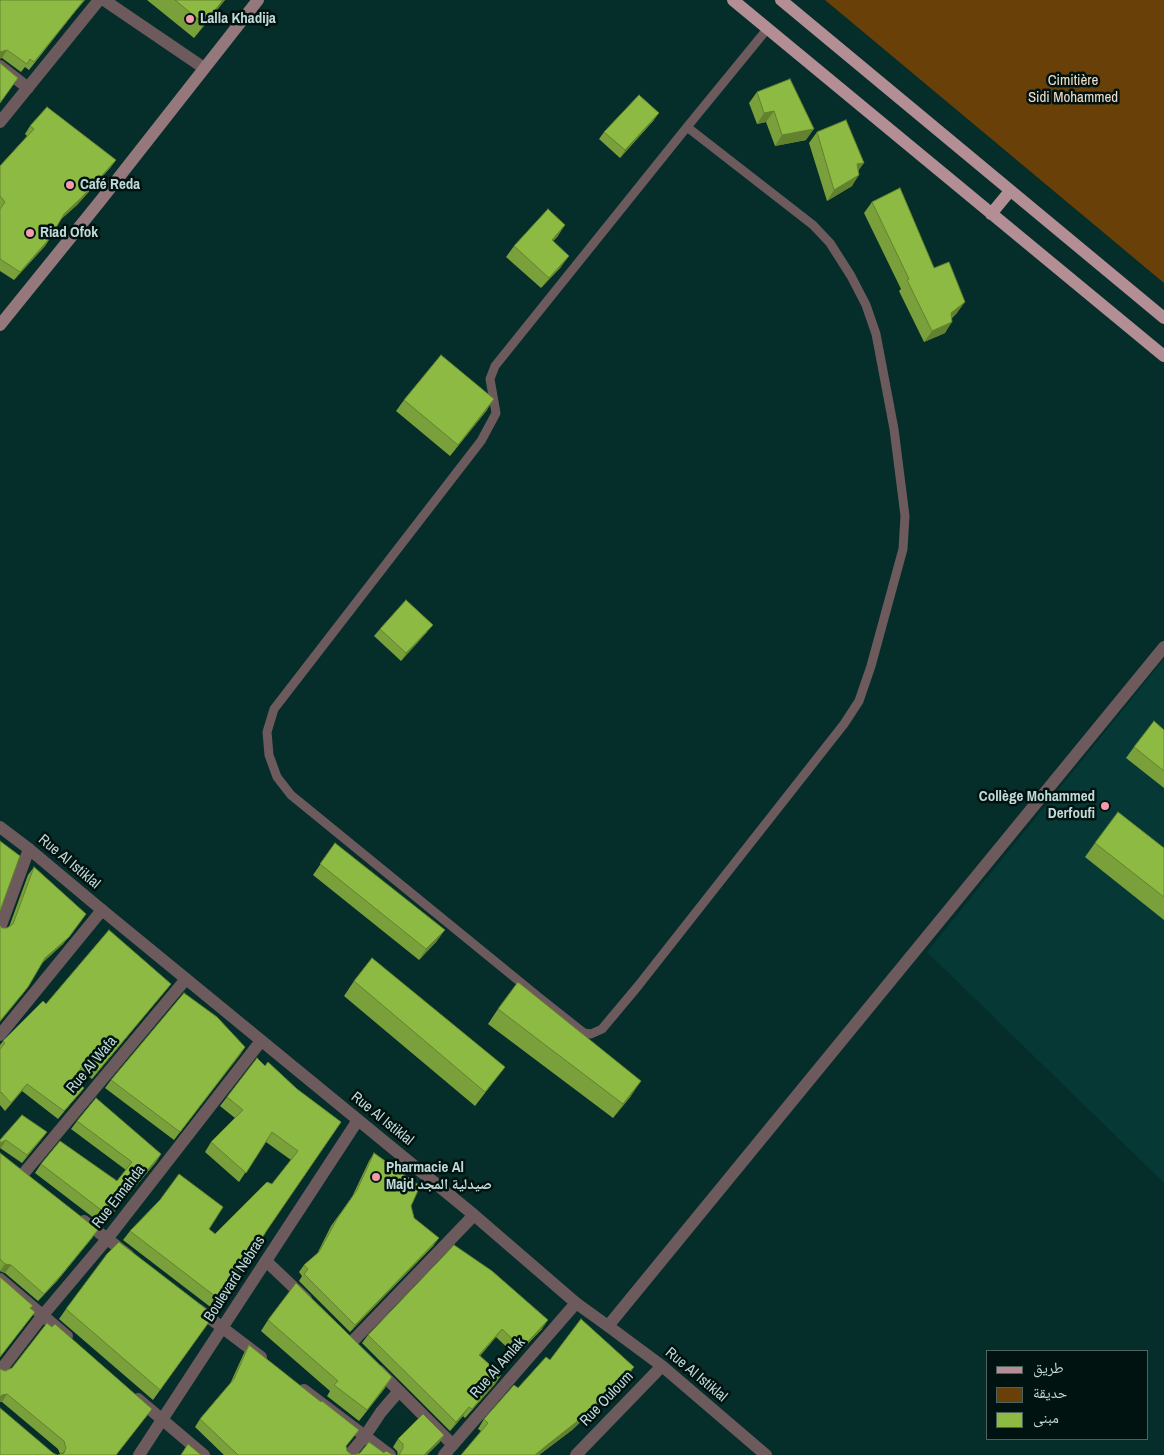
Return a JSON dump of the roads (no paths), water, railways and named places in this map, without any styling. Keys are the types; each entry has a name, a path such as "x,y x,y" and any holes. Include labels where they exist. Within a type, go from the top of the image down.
{"main road":[{"path":"2,320 101,200 258,0"},
{"path":"733,0 1164,356"},
{"path":"781,0 1164,318"},
{"path":"991,214 1010,190"}],"street":[{"path":"0,122 99,0"},
{"path":"104,0 204,68"},
{"path":"0,66 28,88"},
{"path":"608,1326 1164,647"},
{"name":"Rue Al Istiklal","path":"0,827 474,1215 576,1303 662,1366 766,1455"},
{"path":"0,928 29,849"},
{"path":"0,1036 102,910"},
{"name":"Rue Al Wafa","path":"24,1173 186,979"},
{"name":"Rue Ennahda","path":"0,1371 43,1315 107,1239 262,1041"},
{"name":"Boulevard Nebras","path":"139,1455 358,1120"},
{"path":"77,1215 138,1262"},
{"path":"350,1343 474,1215"},
{"path":"266,1260 316,1309"},
{"path":"0,1279 80,1347"},
{"name":"Rue Al Amlak","path":"444,1455 576,1303"},
{"path":"192,1304 270,1364"},
{"path":"369,1362 452,1445"},
{"name":"Rue Ouloum","path":"576,1455 662,1366"},
{"path":"294,1382 390,1455"},
{"path":"349,1455 399,1391"},
{"path":"132,1393 204,1455"}],"lane":[{"path":"687,127 813,225 830,243 851,276 866,305 876,334 894,429 906,516 903,549 871,666 859,701 844,724 638,986 602,1029 591,1034 584,1032 541,999 292,795 277,777 269,755 267,732 274,709 481,441 496,413 490,379 495,366 687,127 768,28"}],"place":[{"name":"Lalla Khadija","path":"190,19"},
{"name":"Café Reda","path":"70,185"},
{"name":"Riad Ofok","path":"30,233"},
{"name":"Collège Mohammed Derfoufi","path":"1105,806"},
{"name":"Pharmacie Al Majd صيدلية المجد","path":"376,1177"}],"park label":[{"name":"Cimitière Sidi Mohammed","path":"1073,90"}]}
